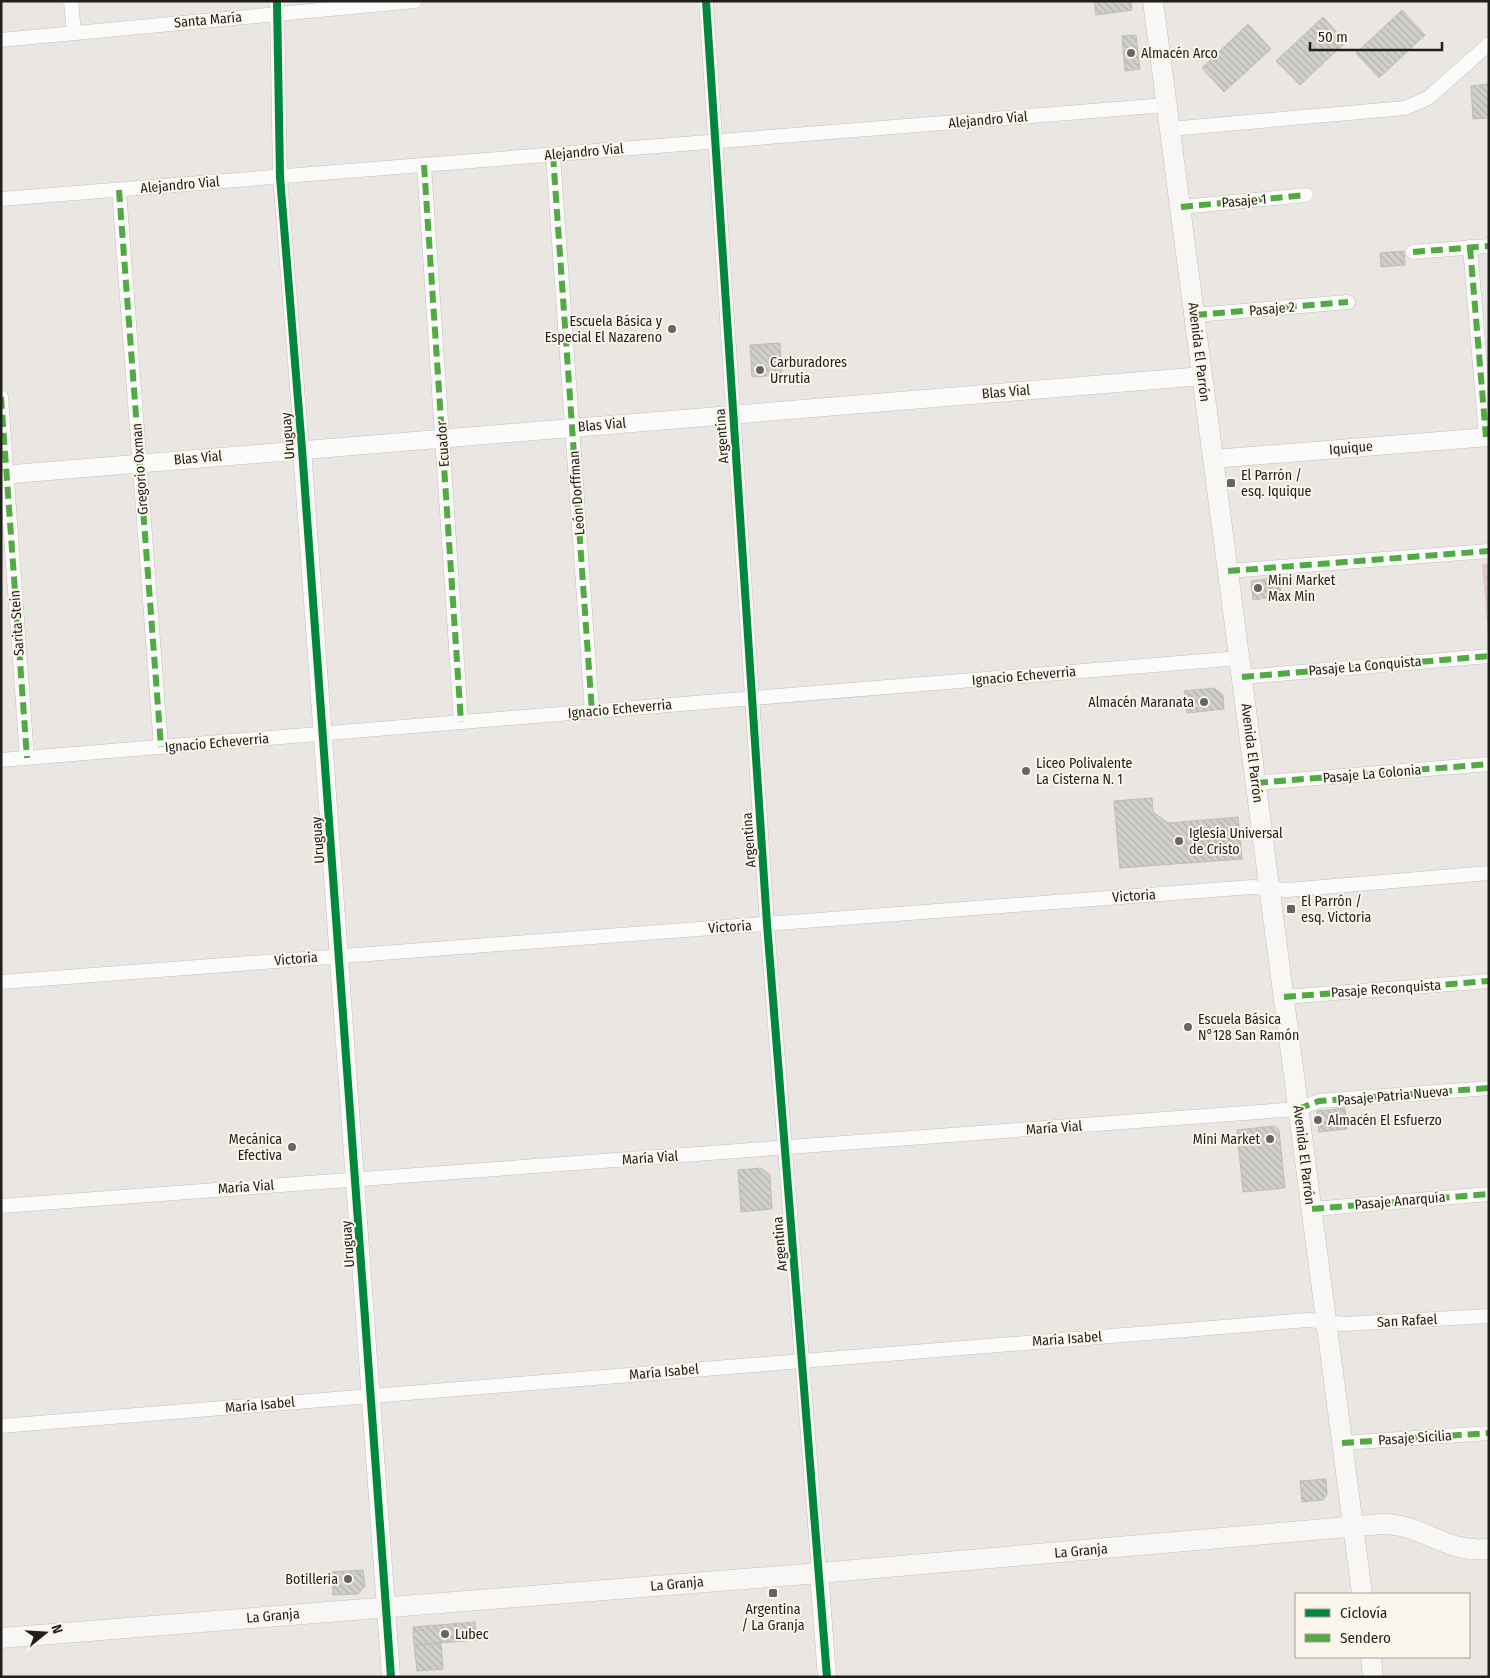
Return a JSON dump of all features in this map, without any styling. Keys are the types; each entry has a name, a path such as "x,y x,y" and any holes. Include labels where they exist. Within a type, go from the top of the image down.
{"main road":[{"name":"Avenida El Parrón","path":"1154,1 1166,105 1362,1593"},
{"name":"La Granja","path":"1,1638 819,1573 1353,1527 1400,1525 1454,1547 1475,1550 1489,1549"},
{"path":"1370,1658 1373,1677"}],"street":[{"path":"71,1 74,33"},
{"name":"Santa María","path":"1,40 74,33 278,7 415,1"},
{"name":"Argentina","path":"706,1 767,924 826,1677"},
{"name":"Uruguay","path":"278,7 280,177 302,449 391,1677"},
{"path":"1170,130 1404,108 1428,98 1489,44"},
{"name":"Alejandro Vial","path":"1,199 1166,105"},
{"name":"León Dorffman","path":"553,155 592,712"},
{"name":"Ecuador","path":"424,165 461,722"},
{"name":"Gregorio Oxman","path":"119,190 161,747"},
{"name":"Pasaje 1","path":"1180,207 1306,195"},
{"path":"1413,252 1489,246"},
{"path":"1470,247 1487,437"},
{"name":"Pasaje 2","path":"1195,315 1348,302"},
{"name":"Blas Vial","path":"4,474 1203,376"},
{"name":"Sarita Stein","path":"1,398 4,474 26,758"},
{"name":"Iquique","path":"1214,459 1487,437"},
{"path":"1228,571 1489,551"},
{"name":"Pasaje La Conquista","path":"1241,668 1489,656"},
{"name":"Ignacio Echeverria","path":"1,760 752,698 1241,668"},
{"name":"Pasaje La Colonia","path":"1256,783 1489,764"},
{"name":"Victoria","path":"1,982 1252,887 1287,890 1489,873"},
{"name":"Pasaje Reconquista","path":"1284,997 1489,981"},
{"name":"Pasaje Patria Nueva","path":"1298,1109 1320,1101 1489,1088"},
{"name":"María Vial","path":"1,1206 1298,1109"},
{"name":"Pasaje Anarquía","path":"1312,1209 1489,1194"},
{"name":"San Rafael","path":"1326,1322 1344,1324 1489,1316"},
{"name":"María Isabel","path":"1,1426 1308,1320 1326,1322"},
{"name":"Pasaje Sicilia","path":"1342,1443 1489,1433"}],"shaded area":[{"path":"1489,563 1489,644 1482,564"}],"building":[{"path":"1094,1 1131,1 1132,10 1096,15"},
{"path":"1402,10 1425,35 1379,78 1356,53"},
{"path":"1323,17 1346,42 1300,85 1276,61"},
{"path":"1248,24 1271,49 1224,92 1202,68"},
{"name":"Almacén Arco","path":"1136,35 1140,69 1125,71 1122,36"},
{"path":"1489,84 1489,118 1473,119 1471,86"},
{"path":"1404,251 1405,265 1381,267 1380,253"},
{"path":"780,343 782,375 752,377 750,345"},
{"path":"1279,577 1281,596 1253,600 1251,581"},
{"name":"Almacén Maranata","path":"1214,688 1223,695 1224,709 1187,713 1184,691"},
{"name":"Iglesia Universal de Cristo","path":"1152,798 1153,812 1168,823 1238,817 1242,859 1120,868 1114,801"},
{"path":"1345,1108 1347,1129 1319,1132 1317,1111"},
{"path":"1274,1126 1279,1130 1285,1188 1243,1192 1237,1130"},
{"path":"761,1168 770,1175 772,1209 741,1212 738,1170"},
{"path":"1326,1479 1327,1494 1323,1500 1302,1502 1300,1481"},
{"name":"Botilleria","path":"363,1570 365,1586 358,1594 333,1595 332,1572"},
{"name":"Lubec","path":"475,1622 476,1640 414,1645 413,1627"},
{"path":"441,1643 443,1669 417,1671 414,1645"}],"marked path":[{"path":"553,155 592,712"},
{"path":"424,165 461,722"},
{"path":"119,190 161,747"},
{"path":"1181,207 1306,195"},
{"path":"1413,252 1489,246"},
{"path":"1470,247 1486,437"},
{"path":"1195,315 1348,302"},
{"path":"1,397 27,758"},
{"path":"1228,571 1489,551"},
{"path":"1242,677 1489,656"},
{"path":"1256,783 1489,764"},
{"path":"1284,997 1489,981"},
{"path":"1298,1109 1319,1101 1489,1088"},
{"path":"1312,1209 1489,1194"},
{"path":"1342,1443 1489,1433"}],"cycle path":[{"path":"277,1 280,177 302,449 391,1677"},
{"path":"706,1 767,924 827,1677"}],"place":[{"name":"Almacén Arco","path":"1131,53"},
{"name":"Escuela Básica y Especial El Nazareno","path":"672,329"},
{"name":"Carburadores Urrutia","path":"760,370"},
{"name":"El Parrón / esq. Iquique","path":"1231,483"},
{"name":"Mini Market Max Min","path":"1258,588"},
{"name":"Almacén Maranata","path":"1204,702"},
{"name":"Liceo Polivalente La Cisterna N. 1","path":"1026,771"},
{"name":"Iglesia Universal de Cristo","path":"1179,841"},
{"name":"El Parrón / esq. Victoria","path":"1291,909"},
{"name":"Escuela Básica N°128 San Ramón","path":"1188,1027"},
{"name":"Almacén El Esfuerzo","path":"1318,1120"},
{"name":"Mini Market","path":"1270,1139"},
{"name":"Mecánica Efectiva","path":"292,1147"},
{"name":"Botilleria","path":"348,1579"},
{"name":"Argentina / La Granja","path":"773,1593"},
{"name":"Lubec","path":"445,1634"}]}
